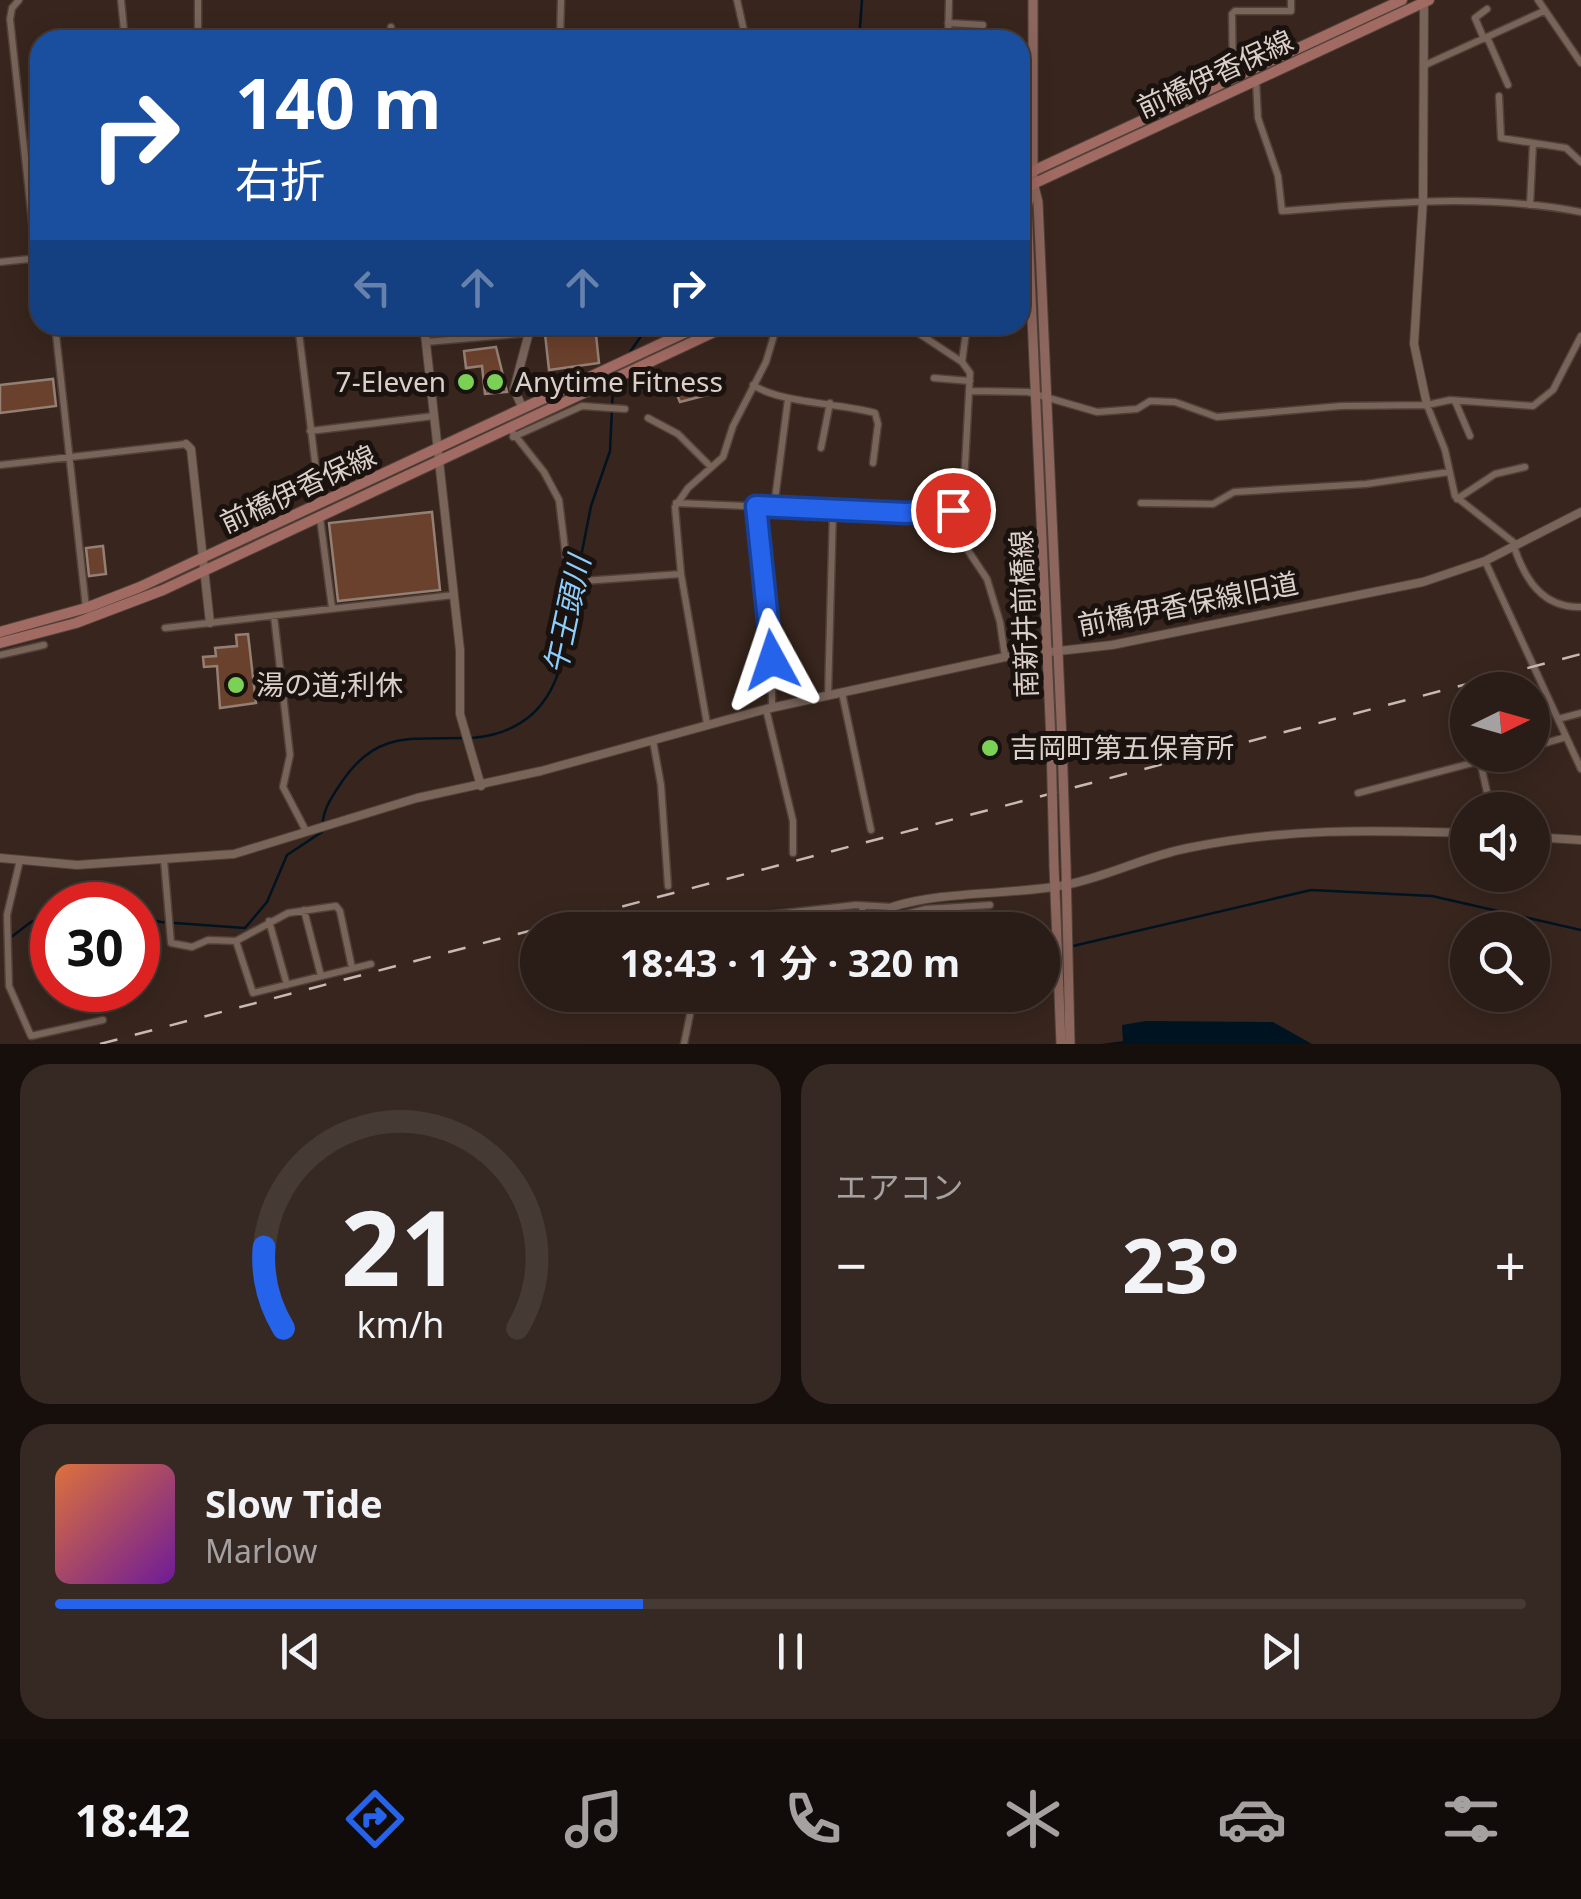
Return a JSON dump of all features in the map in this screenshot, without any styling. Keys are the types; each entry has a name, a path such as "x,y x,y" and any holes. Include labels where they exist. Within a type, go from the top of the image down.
{"main road":[{"name":"南新井前橋線","path":"1030,194 1034,177 1033,0"},
{"name":"前橋伊香保線","path":"1030,181 1361,16 1402,0"},
{"name":"前橋伊香保線","path":"1030,177 1426,1"},
{"name":"南新井前橋線","path":"1030,245 1042,397 1054,652 1061,1044"},
{"path":"606,376 681,335"},
{"path":"606,376 630,370 706,335"},
{"name":"前橋伊香保線","path":"0,643 114,610 437,448 606,376"},
{"name":"前橋伊香保線","path":"0,632 86,608 319,516 511,432 606,376"},
{"name":"南新井前橋線","path":"1061,886 1067,902 1070,1044"}],"street":[{"path":"19,0 10,15 30,189"},
{"path":"120,0 124,30"},
{"path":"198,0 198,30"},
{"path":"560,30 561,0"},
{"path":"737,0 744,30"},
{"path":"948,30 949,0"},
{"path":"1234,79 1232,14 1291,11 1291,0"},
{"path":"1538,0 1581,63"},
{"path":"1426,1 1423,200 1414,344 1427,405 1445,450 1458,499 1506,533 1516,547 1532,588 1557,604 1581,607"},
{"path":"1486,10 1475,18 1508,85"},
{"path":"1423,66 1544,11"},
{"path":"948,24 983,24"},
{"path":"1255,78 1258,118 1278,176 1282,210 1423,200 1530,205 1581,212"},
{"path":"1499,96 1501,138 1566,148 1581,162"},
{"path":"1530,205 1533,142"},
{"path":"1030,144 1034,143"},
{"path":"0,262 30,259"},
{"path":"56,335 86,608"},
{"path":"299,335 320,504"},
{"path":"425,335 454,595 463,730 480,786"},
{"path":"426,342 482,335"},
{"path":"523,409 514,389 528,335"},
{"path":"707,724 681,574 676,503 723,457 766,362 774,335"},
{"path":"921,335 969,370 964,484 955,510 960,534 994,600 1005,657"},
{"path":"962,362 966,335"},
{"path":"970,391 1042,397 1098,412 1137,409 1150,402 1175,402 1217,417 1341,406 1427,405 1454,400 1532,406 1554,390 1581,336"},
{"path":"934,378 970,381"},
{"path":"753,385 770,395 830,403 876,415 874,463"},
{"path":"774,507 788,399"},
{"path":"1454,400 1470,436"},
{"path":"821,448 830,403"},
{"path":"625,408 582,406 511,432 544,472 559,500 565,570 571,582 681,574"},
{"path":"310,431 434,416"},
{"path":"648,418 678,434 711,467"},
{"path":"0,465 186,444 191,449 210,623"},
{"path":"1458,499 1495,474 1524,467"},
{"path":"1141,503 1218,504 1234,492 1366,484 1449,472"},
{"path":"676,503 906,513 955,510"},
{"path":"756,506 772,660 769,709 793,821 794,852"},
{"path":"828,696 833,509"},
{"name":"前橋伊香保線旧道","path":"0,858 77,865 234,854 416,798 480,786 769,709 1005,657 1112,645 1422,582 1485,561 1581,512"},
{"path":"319,516 332,608"},
{"path":"1485,561 1581,769"},
{"path":"165,628 454,595"},
{"path":"274,616 290,756 284,787 306,831"},
{"path":"0,655 44,645"},
{"path":"842,693 870,830"},
{"path":"1558,719 1581,713"},
{"path":"1550,741 1566,737"},
{"path":"653,741 662,784 668,886"},
{"path":"1358,793 1450,769"},
{"path":"797,912 862,905 892,907 943,896 1061,886 1164,854 1246,836 1340,829 1450,832"},
{"path":"1550,837 1581,840"},
{"path":"20,860 6,915 10,989 31,1036 103,1020"},
{"path":"164,860 171,943 187,947 208,940 236,941 270,921 304,910 339,907 352,968"},
{"path":"862,905 864,912"},
{"path":"913,912 990,905"},
{"path":"304,910 321,976"},
{"path":"270,921 287,985"},
{"path":"236,941 250,992 371,964"},
{"path":"684,1044 691,1012"}],"water":[{"path":"1146,1021 1273,1022 1312,1044 1101,1044 1123,1041 1122,1025"}],"building":[{"path":"545,335 596,335 599,363 549,370"},
{"path":"496,347 507,392 485,394 482,366 466,368 464,351"},
{"path":"705,375 707,395 680,402 674,388"},
{"path":"53,379 56,406 0,413 0,385"},
{"path":"432,512 440,590 338,601 329,523"},
{"path":"103,546 106,574 89,576 86,548"},
{"name":"湯の道;利休","path":"248,634 256,703 220,708 217,666 204,667 203,657 216,656 215,648 237,646 236,635"}],"waterway":[{"name":"午王頭川","path":"860,30 862,0"},
{"name":"午王頭川","path":"630,352 642,335"},
{"name":"午王頭川","path":"577,577 591,506 610,451 613,386"},
{"name":"午王頭川","path":"472,738 502,732 524,721 541,705 562,663 576,585"},
{"name":"午王頭川","path":"160,922 245,928 267,902 287,855 322,832 330,801 354,766 394,742 464,738"},
{"path":"1073,946 1311,890 1432,896 1581,930"},
{"name":"午王頭川","path":"10,938 30,923"},
{"path":"1060,950 1066,948"}],"railway":[{"path":"100,1044 1581,654"}],"place":[{"name":"7-Eleven","path":"466,382"},
{"name":"Anytime Fitness","path":"495,382"},
{"name":"湯の道;利休","path":"236,685"},
{"name":"吉岡町第五保育所","path":"990,748"}],"route":[{"path":"772,660 756,506 906,513 953,510"}]}
